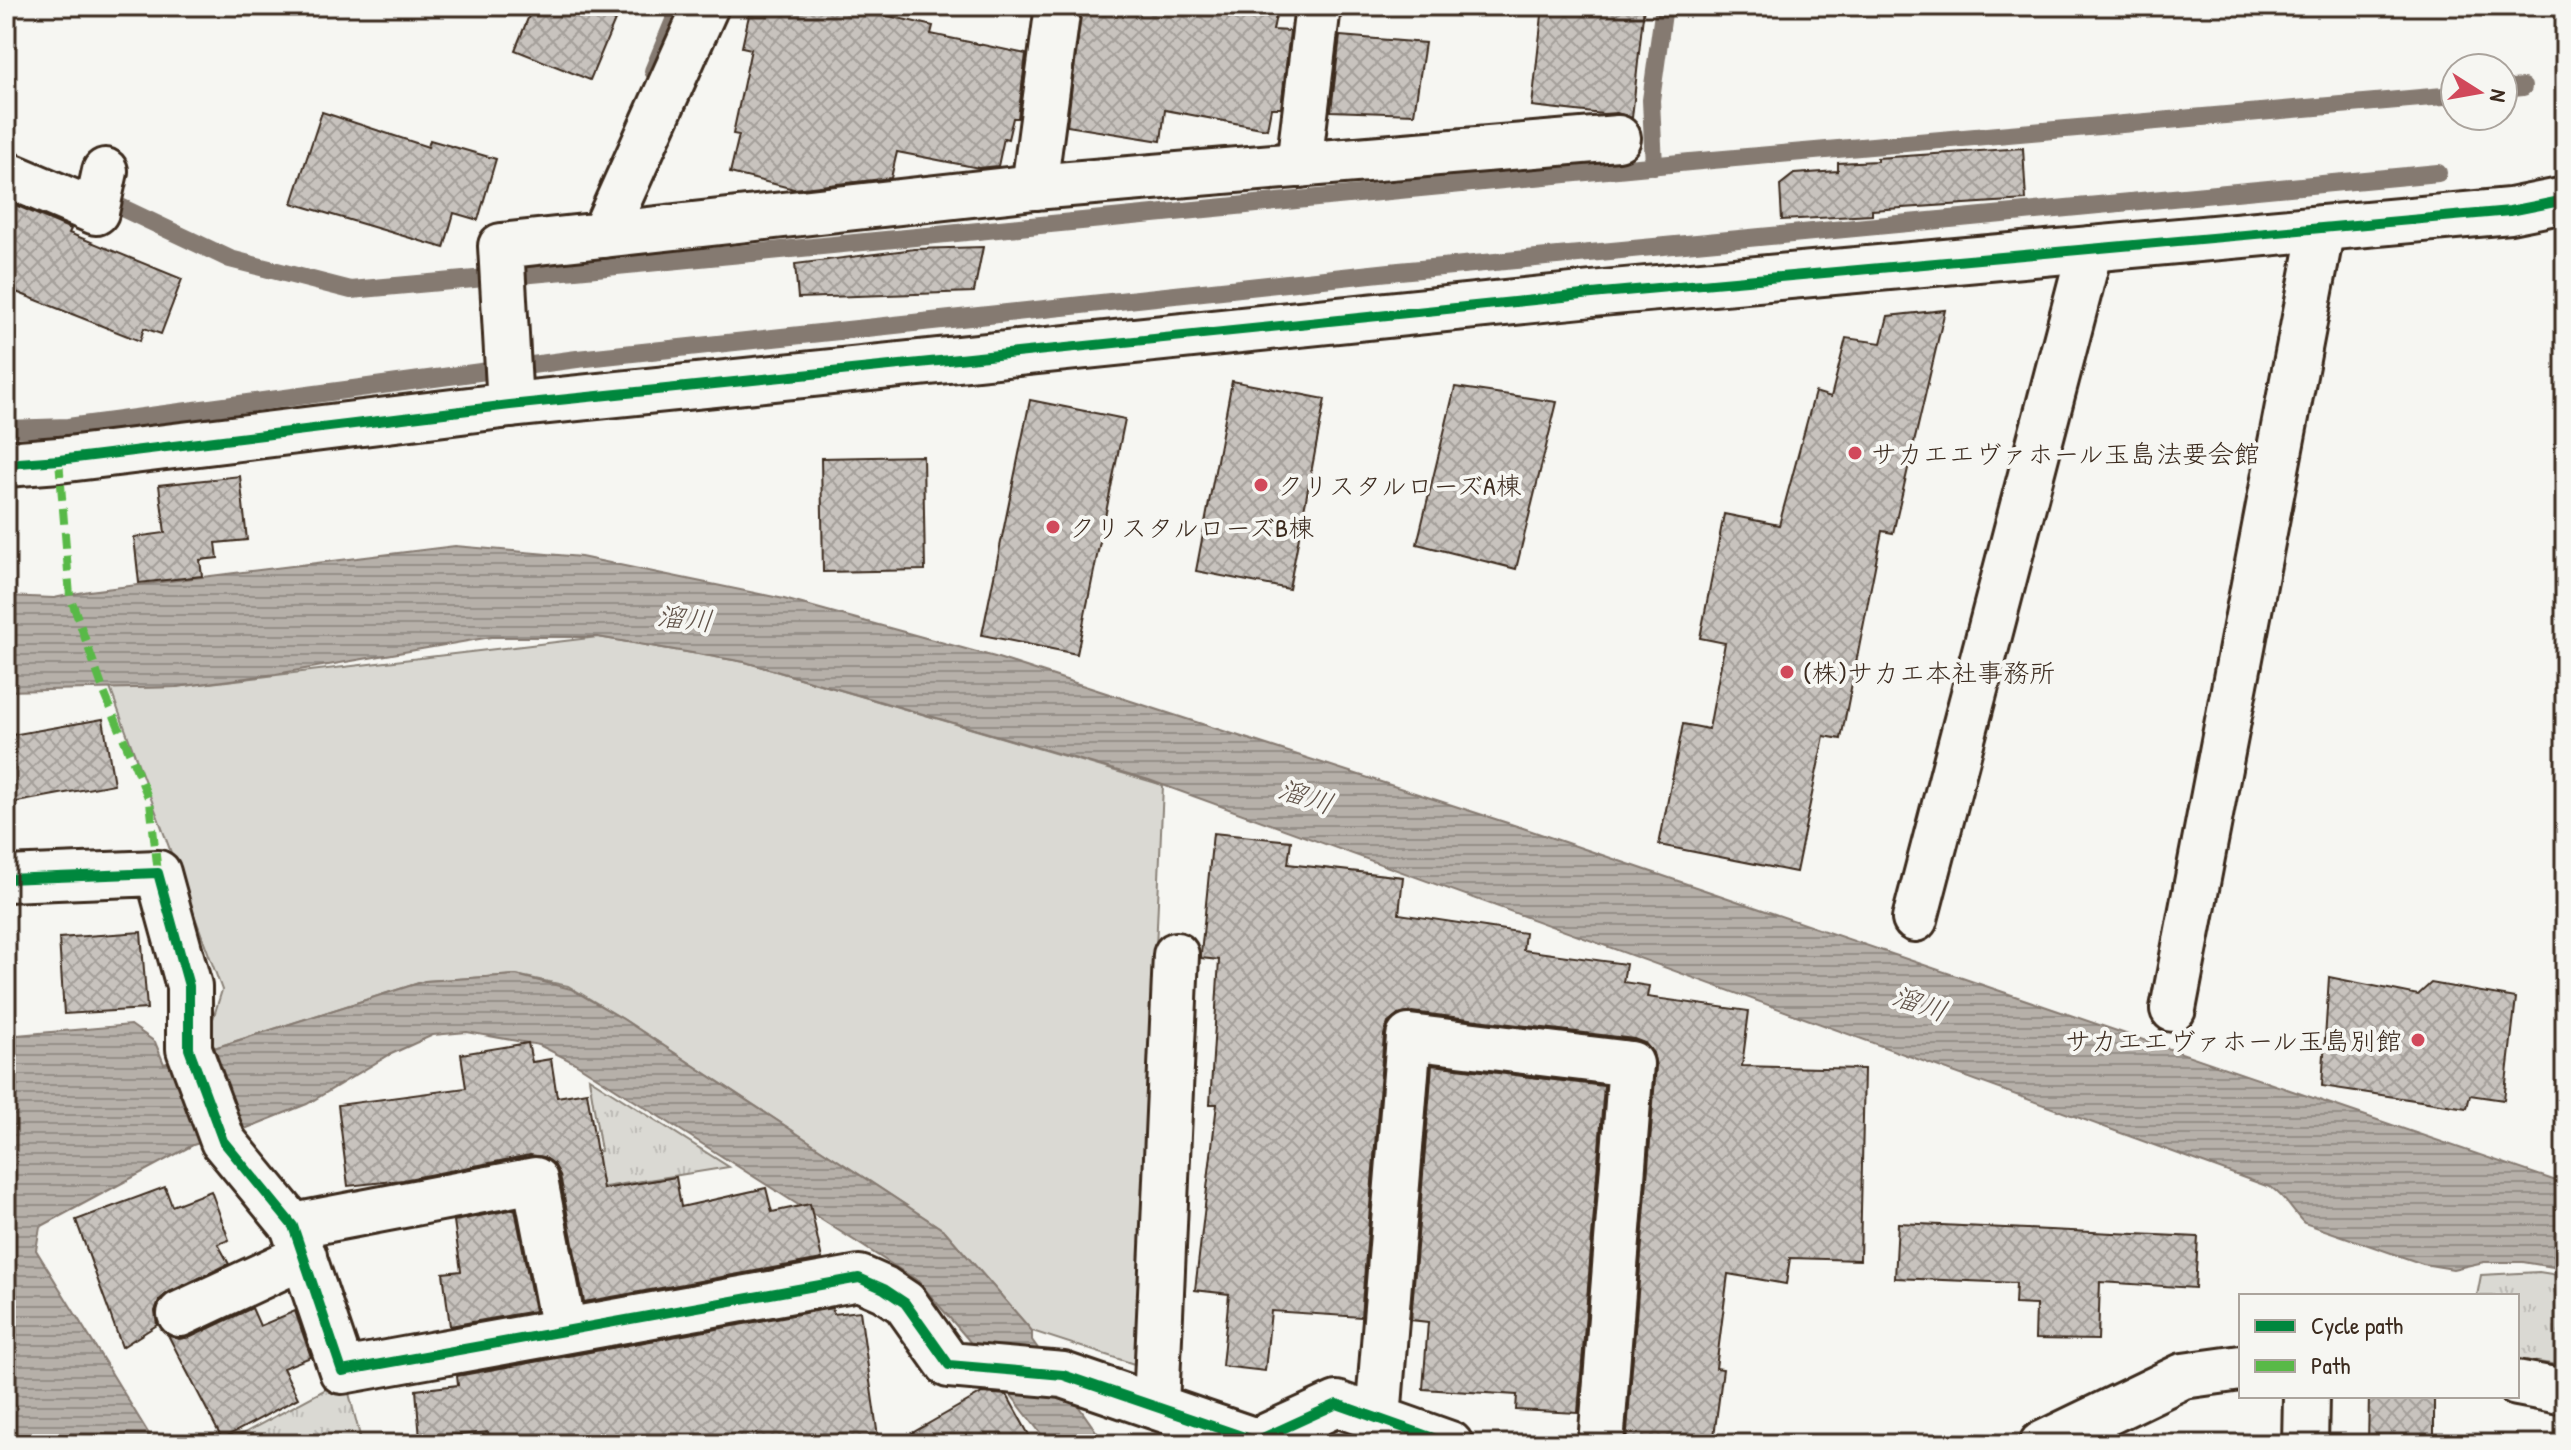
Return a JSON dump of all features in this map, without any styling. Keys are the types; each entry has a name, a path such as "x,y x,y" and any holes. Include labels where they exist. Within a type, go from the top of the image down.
{"street":[{"path":"588,237 706,6"},
{"path":"1034,187 1058,6"},
{"path":"1299,165 1318,6"},
{"path":"508,378 501,246 1034,187 1618,138"},
{"path":"6,174 102,187"},
{"path":"6,464 74,458 508,378 1602,293 2510,211 2565,200"},
{"path":"2173,1009 2322,228"},
{"path":"1915,919 2090,249"},
{"path":"6,879 158,873 189,986 189,1049 223,1141 299,1241 342,1371 859,1278 905,1303 949,1365 1063,1375 1256,1441 1337,1404 1450,1444"},
{"path":"1156,1405 1176,955"},
{"path":"1378,1418 1409,1037 1631,1064 1601,1444"},
{"path":"180,1314 299,1241 535,1180 564,1330"},
{"path":"2042,1444 2183,1376 2239,1368"},
{"path":"2519,1383 2565,1392"},
{"path":"2305,1444 2306,1398"}],"green space":[{"path":"598,637 745,662 1163,785 1139,1348 1134,1364 1032,1331 945,1231 568,986 516,975 425,981 214,1048 208,1035 222,990 110,688 176,687"},
{"path":"589,1078 729,1167 561,1194 555,1159 601,1151"},
{"path":"2539,1272 2565,1276 2565,1366 2519,1359 2519,1294 2477,1294 2481,1275"},
{"path":"326,1389 349,1393 362,1444 224,1444"}],"water":[{"name":"溜川","path":"455,546 581,557 784,599 995,657 1523,828 2565,1184 2565,1269 2523,1262 2484,1262 2453,1269 2423,1264 2304,1223 2272,1188 1149,780 745,662 598,637 491,637 276,674 176,687 6,691 6,596 54,598 89,591"},
{"path":"516,975 571,989 623,1019 945,1231 1032,1331 1032,1340 1105,1444 1049,1444 918,1281 575,1063 539,1045 467,1032 433,1035 389,1055 307,1104 193,1145 40,1227 36,1250 155,1444 6,1444 6,1036 131,1025 155,1042 164,1064 425,981"}],"building":[{"path":"533,6 621,6 590,80 515,50"},
{"path":"751,6 845,6 933,26 931,34 1026,54 1018,118 1013,118 1008,139 1004,138 998,166 979,168 897,152 891,178 794,189 730,173 739,135 733,134 751,49 742,47"},
{"path":"1082,6 1278,6 1273,30 1290,31 1281,108 1271,108 1267,129 1165,110 1161,141 1067,126"},
{"path":"1543,6 1644,6 1632,118 1617,113 1532,106"},
{"path":"1340,36 1425,43 1414,114 1331,111"},
{"path":"322,112 428,147 430,140 496,159 478,220 454,213 444,248 292,203"},
{"path":"2023,148 2026,200 1872,210 1872,215 1782,220 1780,185 1794,174 1838,171 1838,163 1877,161 1877,158"},
{"path":"6,201 71,229 69,233 182,279 161,334 144,328 140,341 6,288"},
{"path":"983,247 974,292 798,298 795,264 915,249"},
{"name":"(株)サカエ本社事務所","path":"1945,310 1893,533 1882,531 1841,739 1824,736 1796,872 1659,845 1683,724 1709,729 1725,643 1700,638 1724,514 1779,525 1815,392 1831,397 1846,338 1881,343 1888,316"},
{"name":"クリスタルローズA棟","path":"1232,381 1325,399 1289,589 1196,571"},
{"path":"1455,387 1557,402 1516,569 1417,544"},
{"name":"クリスタルローズB棟","path":"1030,400 1125,419 1077,654 982,635"},
{"path":"923,456 925,570 823,572 821,458"},
{"path":"240,476 247,540 216,543 218,558 200,560 202,576 139,583 134,537 165,533 159,485"},
{"path":"103,719 114,784 6,804 6,736"},
{"path":"1213,833 1291,841 1288,864 1403,877 1399,914 1525,933 1523,950 1626,964 1623,982 1649,986 1647,997 1749,1011 1742,1066 1864,1069 1860,1260 1790,1258 1786,1284 1728,1274 1716,1368 1723,1369 1713,1444 1626,1444 1656,1066 1653,1053 1645,1043 1634,1039 1412,1012 1398,1015 1388,1023 1384,1035 1361,1317 1271,1311 1265,1371 1222,1366 1229,1294 1195,1290 1217,1104 1210,1104 1219,960 1201,958"},
{"path":"141,932 147,1009 64,1014 59,938"},
{"name":"サカエエヴァホール玉島別館","path":"2329,977 2418,995 2431,983 2516,998 2504,1100 2470,1095 2467,1108 2322,1086"},
{"path":"528,1043 532,1062 551,1059 557,1097 587,1092 603,1189 676,1177 681,1207 766,1188 772,1212 810,1204 822,1259 584,1302 560,1175 554,1164 544,1157 530,1155 403,1180 348,1186 338,1105 466,1088 461,1054"},
{"path":"1432,1065 1604,1086 1578,1413 1516,1410 1517,1395 1423,1389 1428,1322 1411,1320"},
{"path":"165,1187 172,1206 211,1191 229,1240 218,1244 229,1264 169,1292 159,1300 155,1311 157,1325 122,1347 76,1220"},
{"path":"515,1209 535,1311 450,1326 443,1273 461,1271 454,1221"},
{"path":"1898,1223 2198,1237 2195,1288 2100,1282 2098,1340 2035,1339 2036,1305 2015,1304 2016,1283 1895,1278"},
{"path":"252,1308 260,1326 295,1311 311,1357 283,1368 298,1398 222,1439 168,1335 179,1339 191,1337"},
{"path":"832,1308 834,1314 860,1311 879,1444 490,1444 488,1432 420,1439 416,1390 458,1385 457,1376"},
{"path":"982,1393 1007,1395 1034,1444 893,1444"},
{"path":"2369,1398 2434,1398 2434,1444 2368,1444"}],"waterway":[{"path":"653,71 680,6"},
{"path":"1654,166 1651,100 1664,6"},
{"path":"2519,87 2523,87"},
{"path":"97,196 230,259 351,290 1690,162 2439,96"},
{"path":"6,429 68,427 577,359 1399,271 2438,173"}],"marked path":[{"path":"59,460 70,596 104,692 150,802 158,873"}],"cycle path":[{"path":"6,464 510,405 1602,293 2510,211 2565,200"},
{"path":"6,879 158,873 189,986 189,1049 223,1141 293,1226 342,1371 859,1278 905,1303 949,1365 1063,1375 1256,1441 1337,1404 1450,1444"}],"place":[{"name":"サカエエヴァホール玉島法要会館","path":"1855,453"},
{"name":"クリスタルローズA棟","path":"1261,485"},
{"name":"クリスタルローズB棟","path":"1053,527"},
{"name":"(株)サカエ本社事務所","path":"1787,672"},
{"name":"サカエエヴァホール玉島別館","path":"2418,1040"}]}
